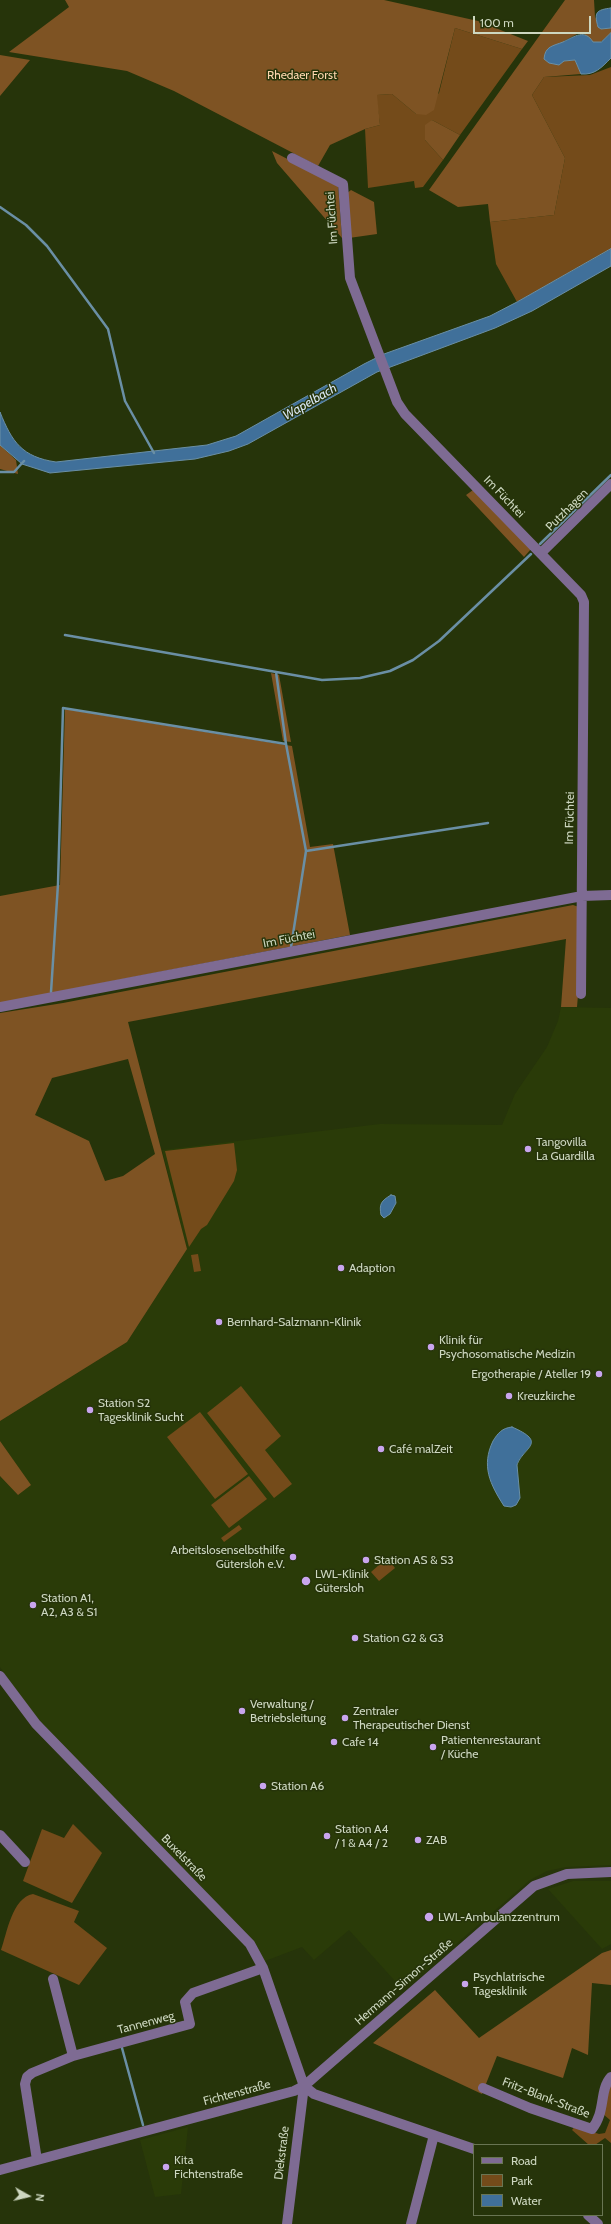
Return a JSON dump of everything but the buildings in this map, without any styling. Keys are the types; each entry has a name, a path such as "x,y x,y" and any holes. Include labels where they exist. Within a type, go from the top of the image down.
{"street":[{"name":"Im Füchtei","path":"292,158 343,184 350,278 397,402 405,414 581,595 586,611 581,994"},
{"name":"Putzhagen","path":"541,553 611,484"},
{"name":"Im Füchtei","path":"0,1007 582,896 611,895"},
{"name":"Buxelstraße","path":"1,1680 36,1724 250,1944 263,1968 304,2086"},
{"path":"0,1835 25,1862"},
{"name":"Hermann-Simon-Straße","path":"304,2086 534,1886 567,1874 611,1872"},
{"name":"Tannenweg","path":"37,2160 25,2084 27,2077 32,2073 73,2056 190,2024 185,2002 193,1993 263,1968"},
{"path":"53,1979 73,2056"},
{"name":"Fritz-Blank-Straße","path":"483,2088 530,2108 592,2129 601,2112 606,2085 611,2077"},
{"path":"304,2086 314,2094 473,2149"},
{"name":"Fichtenstraße","path":"0,2170 294,2091 304,2086"},
{"name":"Diekstraße","path":"287,2224 304,2086"},
{"path":"411,2224 434,2136"},
{"path":"589,2216 598,2224"}],"shaded area":[{"name":"LWL-Klinik Gütersloh","path":"561,1007 611,1008 611,1865 566,1867 547,1871 530,1880 403,1990 349,1930 314,1960 302,1947 265,1961 247,1934 39,1722 0,1667 0,1476 18,1495 30,1485 0,1441 0,1421 127,1342 187,1249 162,1150 380,1124 502,1125 515,1094 547,1047 558,1021"},
{"path":"573,1881 611,1881 611,1944 602,1949 548,1889"},
{"name":"Kita Fichtenstraße","path":"188,2127 181,2194 155,2197 140,2140"}],"green space":[{"name":"Rhedaer Forst","path":"65,0 384,0 478,21 528,41 522,49 455,28 434,110 426,115 416,114 392,94 377,95 380,125 365,129 330,145 318,166 174,91 127,71 9,52 69,7"},
{"path":"565,0 594,0 595,17 601,29 611,28 611,33 601,42 593,42 584,34 577,34 564,41 564,61 575,60 581,74 544,77 532,95 565,158 554,215 490,222 488,204 458,207 429,190"},
{"path":"455,28 522,49 460,135 432,120 425,140 443,160 423,187 415,188 414,181 368,188 365,129 380,125 376,95 392,94 416,114 439,93"},
{"path":"0,55 30,60 0,96"},
{"path":"611,67 611,249 517,302 496,264 490,222 554,215 565,158 532,95 544,77 590,75"},
{"path":"432,120 460,135 443,160 425,140 425,125"},
{"path":"272,151 338,185 342,238 277,163"},
{"path":"351,190 374,202 377,234 349,238 346,194"},
{"path":"0,445 16,460 18,474 0,469"},
{"path":"473,490 531,549 524,557 466,495"},
{"path":"271,673 279,675 291,742 283,741"},
{"path":"65,709 292,746 310,847 333,844 350,935 0,1003 0,896 60,885"},
{"path":"573,905 579,907 579,983 577,1007 561,1007 566,939 128,1022 187,1249 127,1342 0,1421 0,1013 63,1003","holes":["128,1059 155,1154 123,1176 105,1181 89,1141 35,1115 52,1078"]},
{"path":"234,1143 237,1170 234,1181 207,1225 201,1229 189,1247 165,1151"},
{"path":"198,1254 201,1271 194,1272 191,1255"},
{"path":"241,1386 281,1436 265,1450 292,1484 274,1498 207,1413"},
{"path":"200,1412 248,1474 215,1499 167,1437"},
{"path":"0,1441 31,1485 18,1495 0,1476"},
{"path":"249,1476 267,1499 229,1528 211,1505"},
{"path":"239,1525 242,1529 224,1542 221,1538"},
{"path":"387,1558 395,1568 379,1581 371,1572"},
{"path":"73,1824 102,1853 72,1903 23,1881 42,1829 64,1838"},
{"path":"33,1894 79,1911 74,1922 107,1948 79,1985 1,1950 11,1917 15,1909 26,1897"},
{"path":"611,1950 611,1985 592,1983 588,2055 572,2048 563,2078 497,2056 482,2094 373,2043 435,1990 479,2038 602,1953"},
{"path":"611,2082 611,2143 605,2138 596,2144 588,2144 572,2130 575,2126 599,2134 605,2133 610,2120 603,2114"}],"water":[{"path":"611,8 611,28 601,29 598,27 596,15 599,11"},
{"path":"611,33 611,58 601,68 594,72 581,74 575,60 564,61 559,65 549,63 544,59 546,51 550,47 576,36 583,35 590,38 593,42 601,42"},
{"name":"Wapelbach","path":"611,249 611,266 532,311 495,328 377,372 248,444 229,451 195,459 50,473 22,464 0,445 0,412 9,432 20,446 27,452 44,460 56,462 207,445 236,436 384,354 490,316"},
{"path":"391,1195 395,1196 396,1203 390,1214 384,1218 381,1215 380,1208 383,1201"},
{"path":"512,1427 523,1432 529,1437 531,1445 517,1465 520,1498 516,1505 511,1507 504,1506 491,1482 488,1459 489,1450 493,1441 501,1431"}],"waterway":[{"path":"0,207 26,225 47,246 108,329 125,401 154,453"},
{"path":"0,472 14,472 24,461"},
{"path":"540,544 611,475"},
{"path":"65,635 322,680 360,678 390,671 413,660 439,641 531,554"},
{"path":"276,672 286,744"},
{"path":"51,992 58,884 63,708 286,744 306,851 291,947"},
{"path":"306,851 488,823"},
{"path":"122,2048 143,2125"}],"place":[{"name":"Tangovilla La Guardilla","path":"528,1149"},
{"name":"Adaption","path":"341,1268"},
{"name":"Bernhard-Salzmann-Klinik","path":"219,1322"},
{"name":"Klinik für Psychosomatische Medizin","path":"431,1347"},
{"name":"Ergotherapie / Ateller 19","path":"599,1374"},
{"name":"Kreuzkirche","path":"509,1396"},
{"name":"Station S2 Tagesklinik Sucht","path":"90,1410"},
{"name":"Café malZeit","path":"381,1449"},
{"name":"Arbeitslosenselbsthilfe Gütersloh e.V.","path":"293,1557"},
{"name":"Station AS & S3","path":"366,1560"},
{"name":"LWL-Klinik Gütersloh","path":"306,1581"},
{"name":"Station A1, A2, A3 & S1","path":"33,1605"},
{"name":"Station G2 & G3","path":"355,1638"},
{"name":"Verwaltung / Betriebsleitung","path":"242,1711"},
{"name":"Zentraler Therapeutischer Dienst","path":"345,1718"},
{"name":"Cafe 14","path":"334,1742"},
{"name":"Patientenrestaurant / Küche","path":"433,1747"},
{"name":"Station A6","path":"263,1786"},
{"name":"Station A4 / 1 & A4 / 2","path":"327,1836"},
{"name":"ZAB","path":"418,1840"},
{"name":"LWL-Ambulanzzentrum","path":"429,1917"},
{"name":"Psychlatrische Tagesklinik","path":"465,1984"},
{"name":"Kita Fichtenstraße","path":"166,2167"}]}
